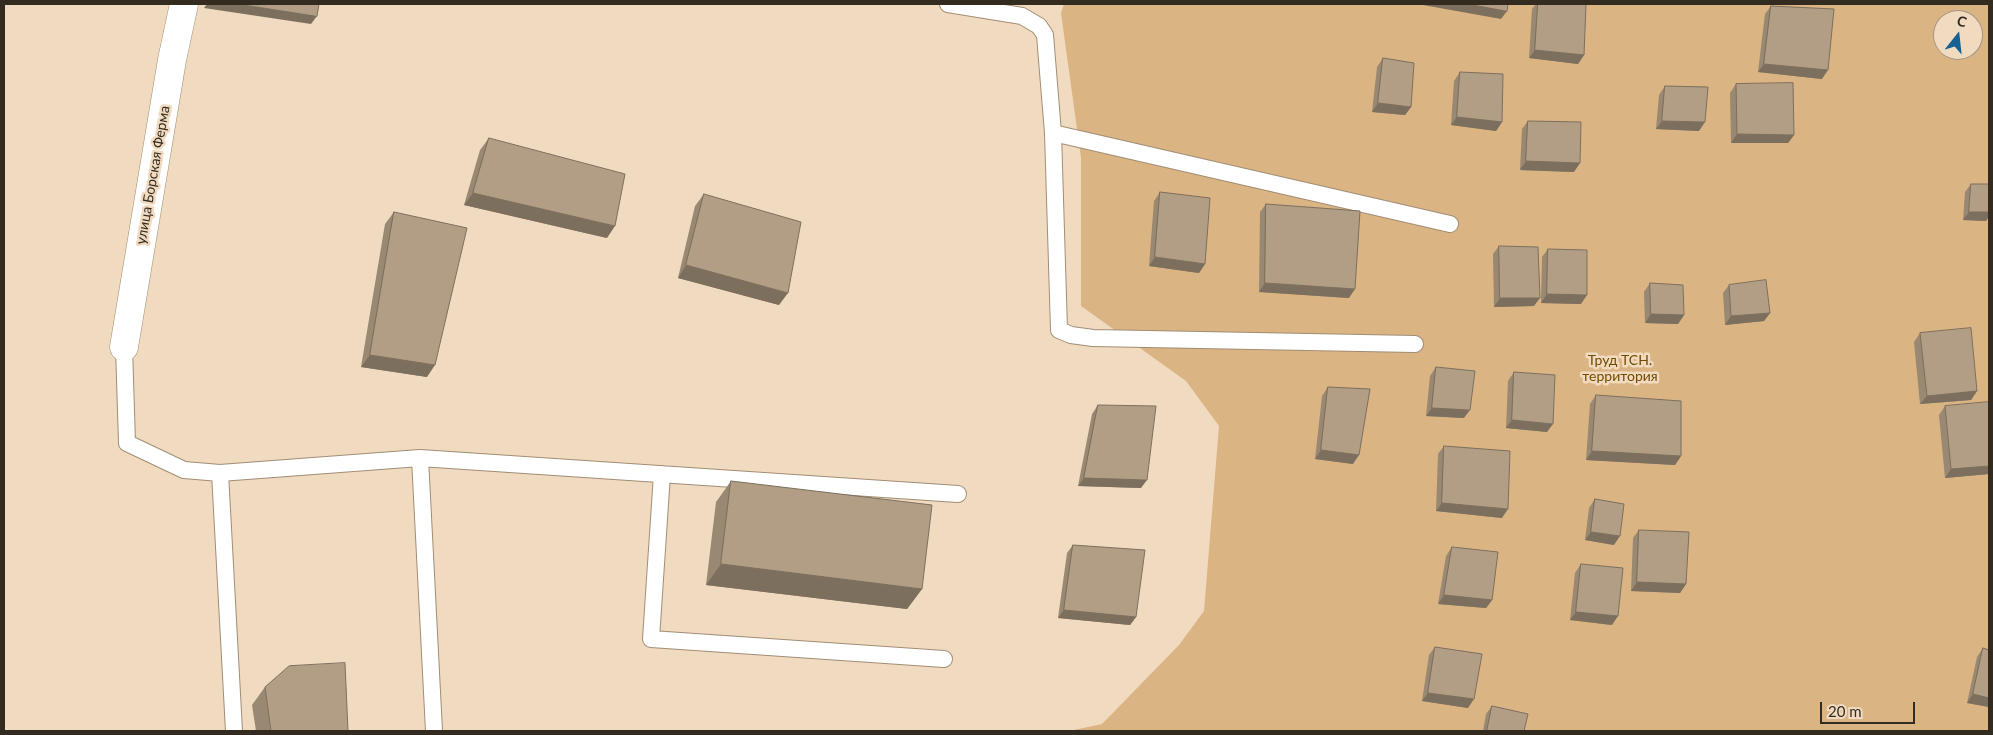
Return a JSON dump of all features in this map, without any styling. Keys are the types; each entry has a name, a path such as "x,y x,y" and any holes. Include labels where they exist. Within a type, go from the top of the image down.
{"street":[{"name":"улица Борская Ферма","path":"124,346 172,60 184,4"}],"lane":[{"path":"948,4 1022,16 1039,26 1045,35 1053,133 1059,330 1071,335 1093,338 1415,344"},
{"path":"1053,133 1450,224"},
{"path":"124,346 127,443 184,470 220,473 420,458 958,494"},
{"path":"420,458 434,731"},
{"path":"220,473 234,731"},
{"path":"662,474 651,639 944,659"}],"green space":[{"name":"Труд ТСН. территория","path":"1064,4 1989,4 1989,731 1069,731 1102,724 1179,645 1204,611 1219,426 1186,381 1081,306 1081,158 1061,13"}],"building":[{"path":"238,4 319,4 317,16"},
{"path":"1468,4 1508,4 1507,11"},
{"path":"1538,4 1586,4 1584,55 1535,50"},
{"path":"1771,6 1834,9 1828,70 1764,64"},
{"path":"1383,58 1414,63 1411,107 1378,103"},
{"path":"1460,72 1503,74 1502,122 1457,117"},
{"path":"1793,83 1794,135 1737,134 1736,84"},
{"path":"1665,86 1708,87 1705,122 1662,121"},
{"path":"1528,121 1581,122 1580,163 1526,161"},
{"path":"489,138 625,174 615,226 473,193"},
{"path":"1971,184 1989,184 1989,212 1969,212"},
{"path":"1160,192 1210,198 1205,264 1155,257"},
{"path":"704,194 801,222 788,293 686,265"},
{"path":"1266,204 1360,211 1355,289 1265,283"},
{"path":"394,212 467,228 435,365 370,355"},
{"path":"1499,246 1538,247 1540,298 1500,298"},
{"path":"1548,249 1587,250 1587,295 1547,294"},
{"path":"1766,280 1770,313 1731,316 1729,285"},
{"path":"1650,283 1683,285 1684,315 1651,314"},
{"path":"1971,328 1977,391 1927,396 1920,333"},
{"path":"1436,367 1475,371 1470,410 1432,408"},
{"path":"1514,372 1555,375 1553,424 1512,420"},
{"path":"1328,387 1370,389 1359,455 1321,450"},
{"path":"1596,395 1681,401 1681,456 1592,451"},
{"path":"1989,402 1989,466 1951,469 1945,406"},
{"path":"1098,405 1156,406 1147,480 1084,478"},
{"path":"1444,446 1510,451 1508,509 1442,503"},
{"path":"731,481 932,505 922,589 721,564"},
{"path":"1595,499 1624,504 1620,536 1591,532"},
{"path":"1639,530 1689,532 1686,584 1637,582"},
{"path":"1073,545 1145,550 1136,617 1064,610"},
{"path":"1452,547 1498,552 1492,600 1444,595"},
{"path":"1581,564 1623,568 1618,616 1576,612"},
{"path":"1435,647 1482,654 1474,699 1428,693"},
{"path":"1983,648 1989,650 1989,698 1973,694"},
{"path":"345,663 348,731 271,731 265,687 289,666"},
{"path":"1492,706 1528,714 1524,731 1487,731"}]}
